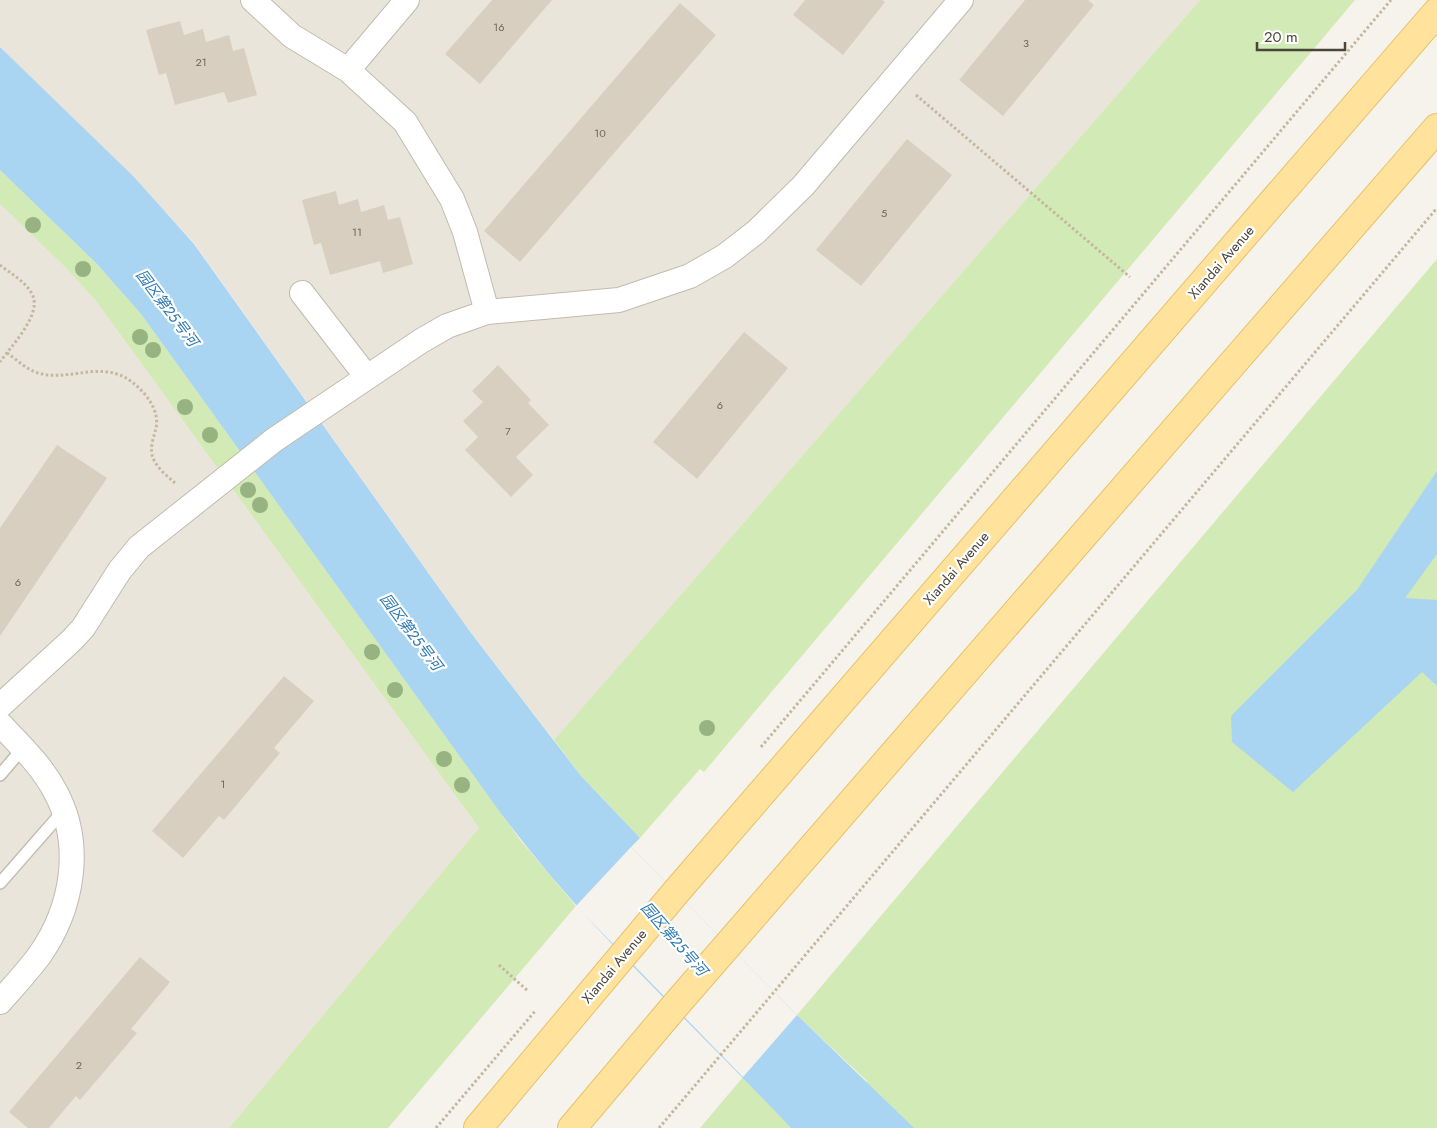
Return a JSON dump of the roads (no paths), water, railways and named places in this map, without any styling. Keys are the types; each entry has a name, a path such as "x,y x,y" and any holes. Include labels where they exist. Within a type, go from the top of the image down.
{"main road":[{"name":"Xiandai Avenue","path":"478,1128 676,892 1437,12"},
{"path":"572,1128 674,1007 1437,128"}],"street":[{"path":"253,0 292,36 348,70 406,122 452,199 465,232 487,312"},
{"path":"348,70 407,0"},
{"path":"0,706 72,640 125,564 140,547 274,440 447,326 487,312 619,300 690,276 725,256 756,232 803,186 961,0"},
{"path":"302,293 367,378"},
{"path":"0,724 23,748 55,790 71,832 72,868 67,897 56,927 39,956 0,1002"}],"lane":[{"path":"0,774 23,748"},
{"path":"0,883 64,810"}],"water":[{"name":"园区第25号河","path":"0,47 134,177 194,244 471,633 581,776 640,838 631,847 797,1015 914,1128 791,1128 565,893 497,808 141,314 97,264 0,170"},
{"path":"1437,471 1437,554 1405,598 1437,600 1437,686 1422,672 1293,792 1232,742 1231,716 1357,590"}]}
